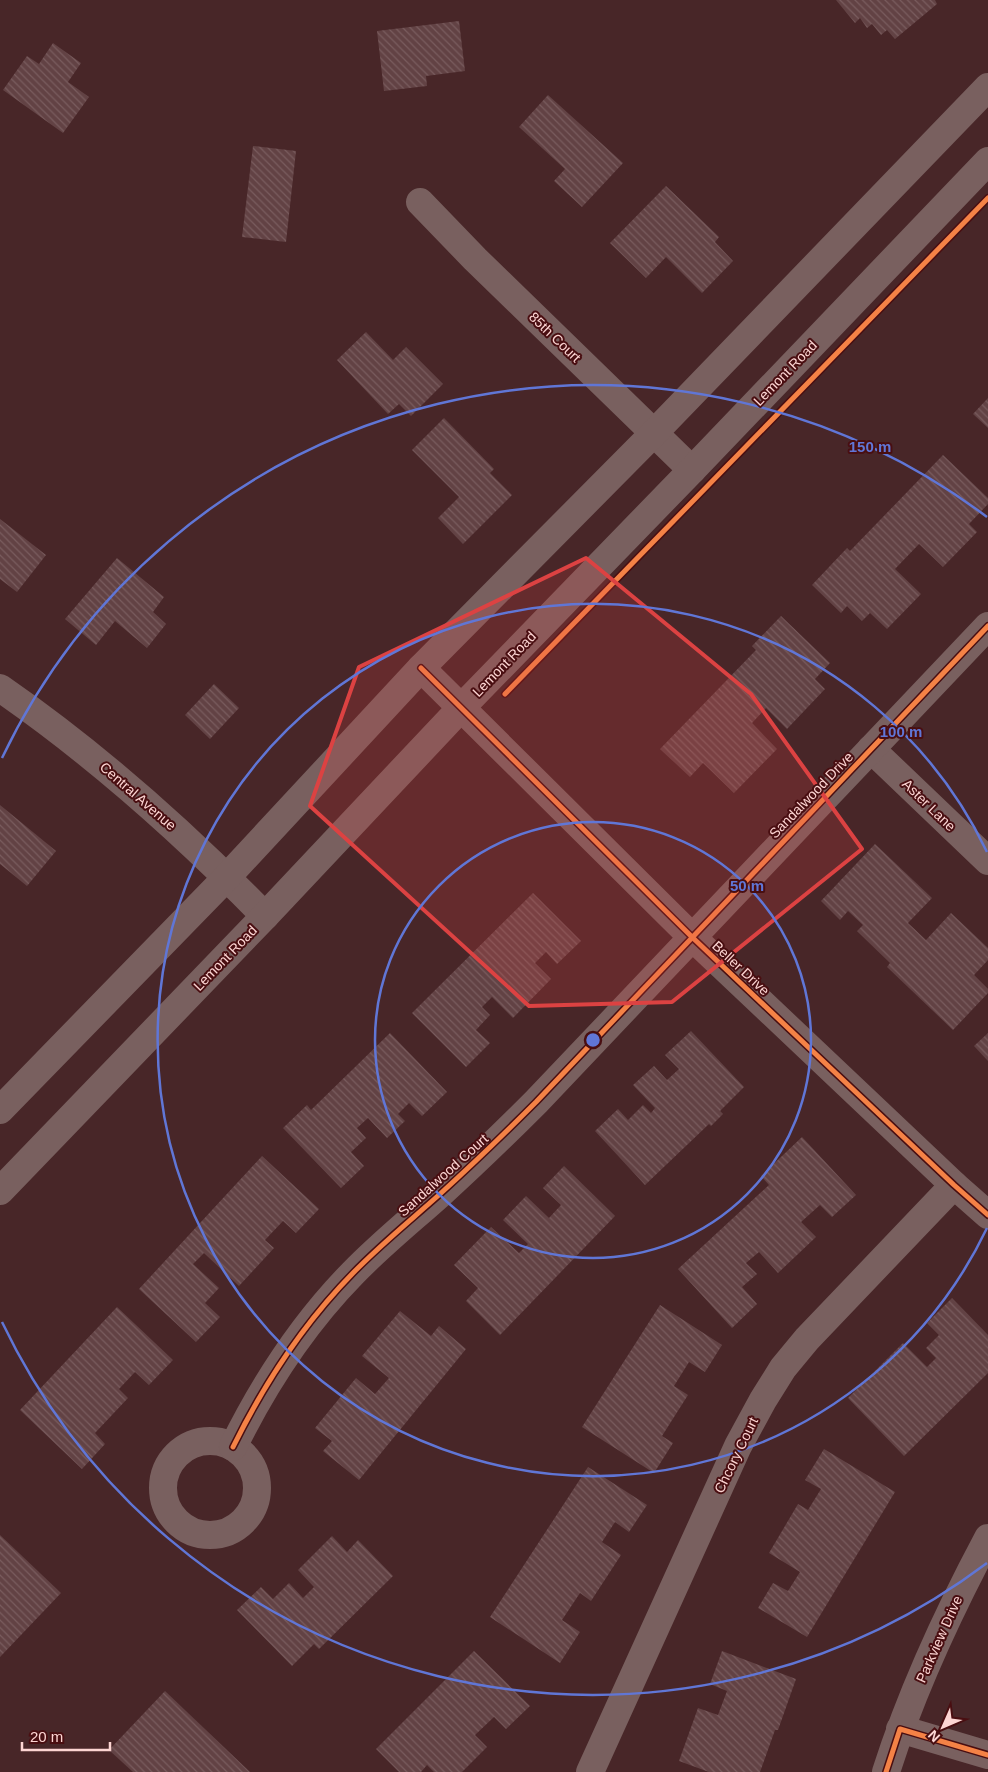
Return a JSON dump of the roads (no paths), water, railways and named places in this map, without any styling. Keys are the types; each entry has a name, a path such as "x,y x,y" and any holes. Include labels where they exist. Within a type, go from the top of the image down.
{"street":[{"path":"0,1110 227,877 421,668 654,433 988,87"},
{"name":"Lemont Road","path":"0,1191 265,916 460,708 692,470 988,161"},
{"name":"85th Court","path":"420,202 475,259 692,470"},
{"name":"Sandalwood Drive","path":"693,938 766,858 988,626"},
{"name":"Beller Drive","path":"421,668 693,938 988,1215"},
{"name":"Central Avenue","path":"0,688 93,756 177,830 265,916"},
{"name":"Aster Lane","path":"871,749 988,861"},
{"name":"Sandalwood Court","path":"233,1447 254,1404 280,1363 321,1308 353,1272 492,1146 693,938"},
{"name":"Chcory Court","path":"590,1772 738,1446 763,1400 783,1368 807,1338 954,1185"},
{"name":"Parkview Drive","path":"886,1772 900,1729 960,1592 988,1538"},
{"path":"900,1729 988,1755"}]}
